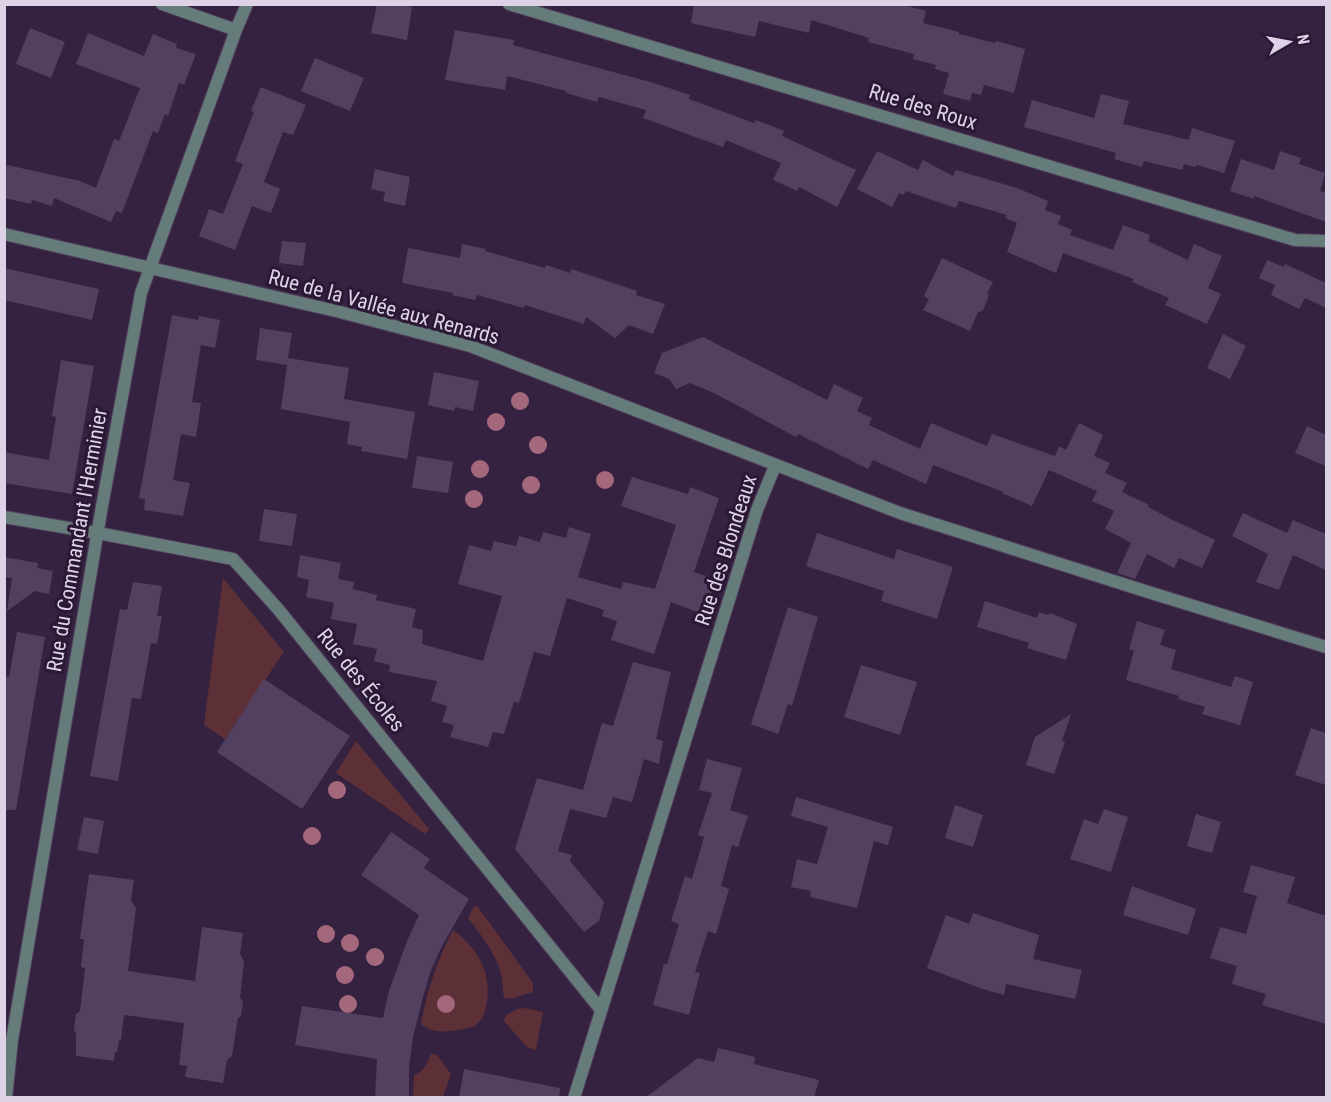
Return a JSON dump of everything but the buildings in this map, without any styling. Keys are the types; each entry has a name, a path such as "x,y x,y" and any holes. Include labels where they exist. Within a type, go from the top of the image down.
{"street":[{"path":"162,4 236,30"},
{"name":"Rue du Commandant l'Herminier","path":"6,1098 14,1028 141,293 247,4"},
{"name":"Rue des Roux","path":"509,4 1295,240 1326,241"},
{"name":"Rue de la Vallée aux Renards","path":"4,234 340,312 470,346 775,466"},
{"name":"Rue des Blondeaux","path":"574,1098 757,510 775,466 900,513 1326,647"},
{"name":"Rue des Écoles","path":"4,517 232,558 278,609 601,1010"}],"shaded area":[{"path":"223,578 284,652 225,739 204,725"},
{"path":"356,741 429,829 425,834 336,773"},
{"path":"474,906 478,907 533,983 533,992 510,999 504,998 501,973 495,958 468,918"},
{"path":"453,930 477,954 482,964 487,984 486,1007 482,1018 474,1026 451,1031 435,1031 421,1024 433,976"},
{"path":"526,1008 543,1012 536,1050 527,1047 504,1021 505,1016 517,1009"},
{"path":"431,1054 437,1055 451,1074 443,1097 413,1097 414,1075 423,1069"}]}
